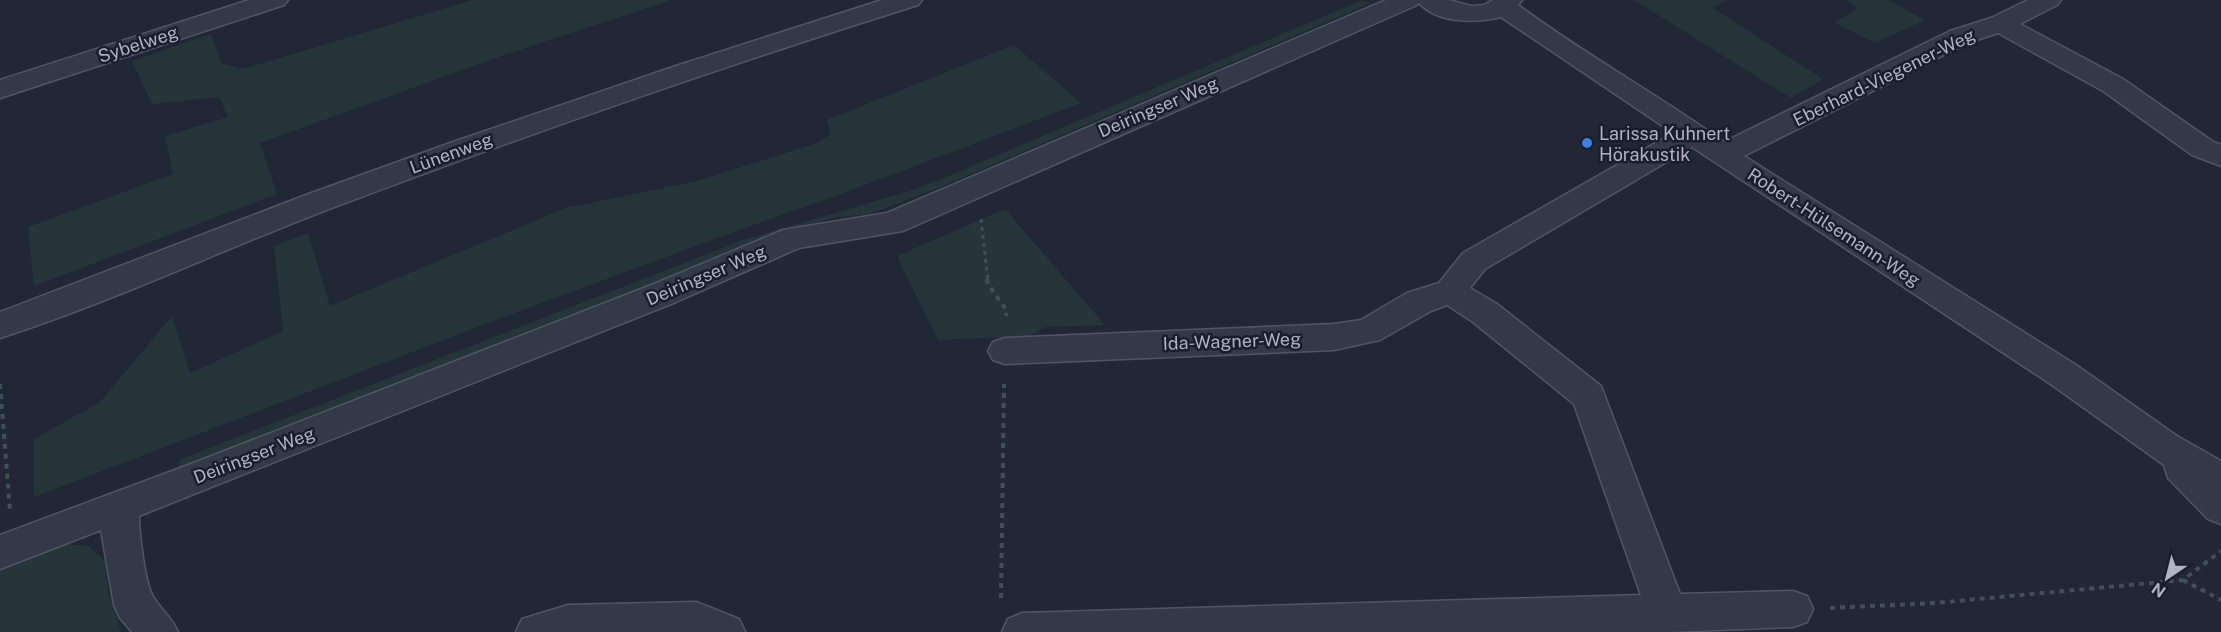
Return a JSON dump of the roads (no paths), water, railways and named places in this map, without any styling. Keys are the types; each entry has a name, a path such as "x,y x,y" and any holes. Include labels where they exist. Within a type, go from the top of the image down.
{"street":[{"name":"Sybelweg","path":"0,88 275,0"},
{"name":"Lünenweg","path":"0,326 49,309 314,203 580,106 794,35 909,0"},
{"name":"Deiringser Weg","path":"6,549 120,507 665,293 794,237 892,223 1408,0"},
{"path":"1430,0 1439,6 1461,12 1485,13 1506,3"},
{"name":"Eberhard-Viegener-Weg","path":"1722,155 1959,37 2000,24 2048,0"},
{"name":"Robert-Hülsemann-Weg","path":"1506,3 1535,30 1722,155 2064,375 2164,447 2221,479"},
{"path":"2000,24 2113,85 2202,148 2221,156"},
{"path":"1667,614 1589,396 1485,313 1450,291 1474,261 1671,145 1694,135"},
{"name":"Ida-Wagner-Weg","path":"1005,351 1334,337 1368,331 1419,302 1450,291"},
{"name":"Robert-Hülsemann-Weg","path":"2164,447 2221,508"},
{"path":"120,507 120,535 134,605 158,632"},
{"path":"1012,620 1667,614 1793,609"},
{"path":"536,632 568,623 696,620 725,632"}],"place":[{"name":"Larissa Kuhnert Hörakustik","path":"1587,143"}]}
